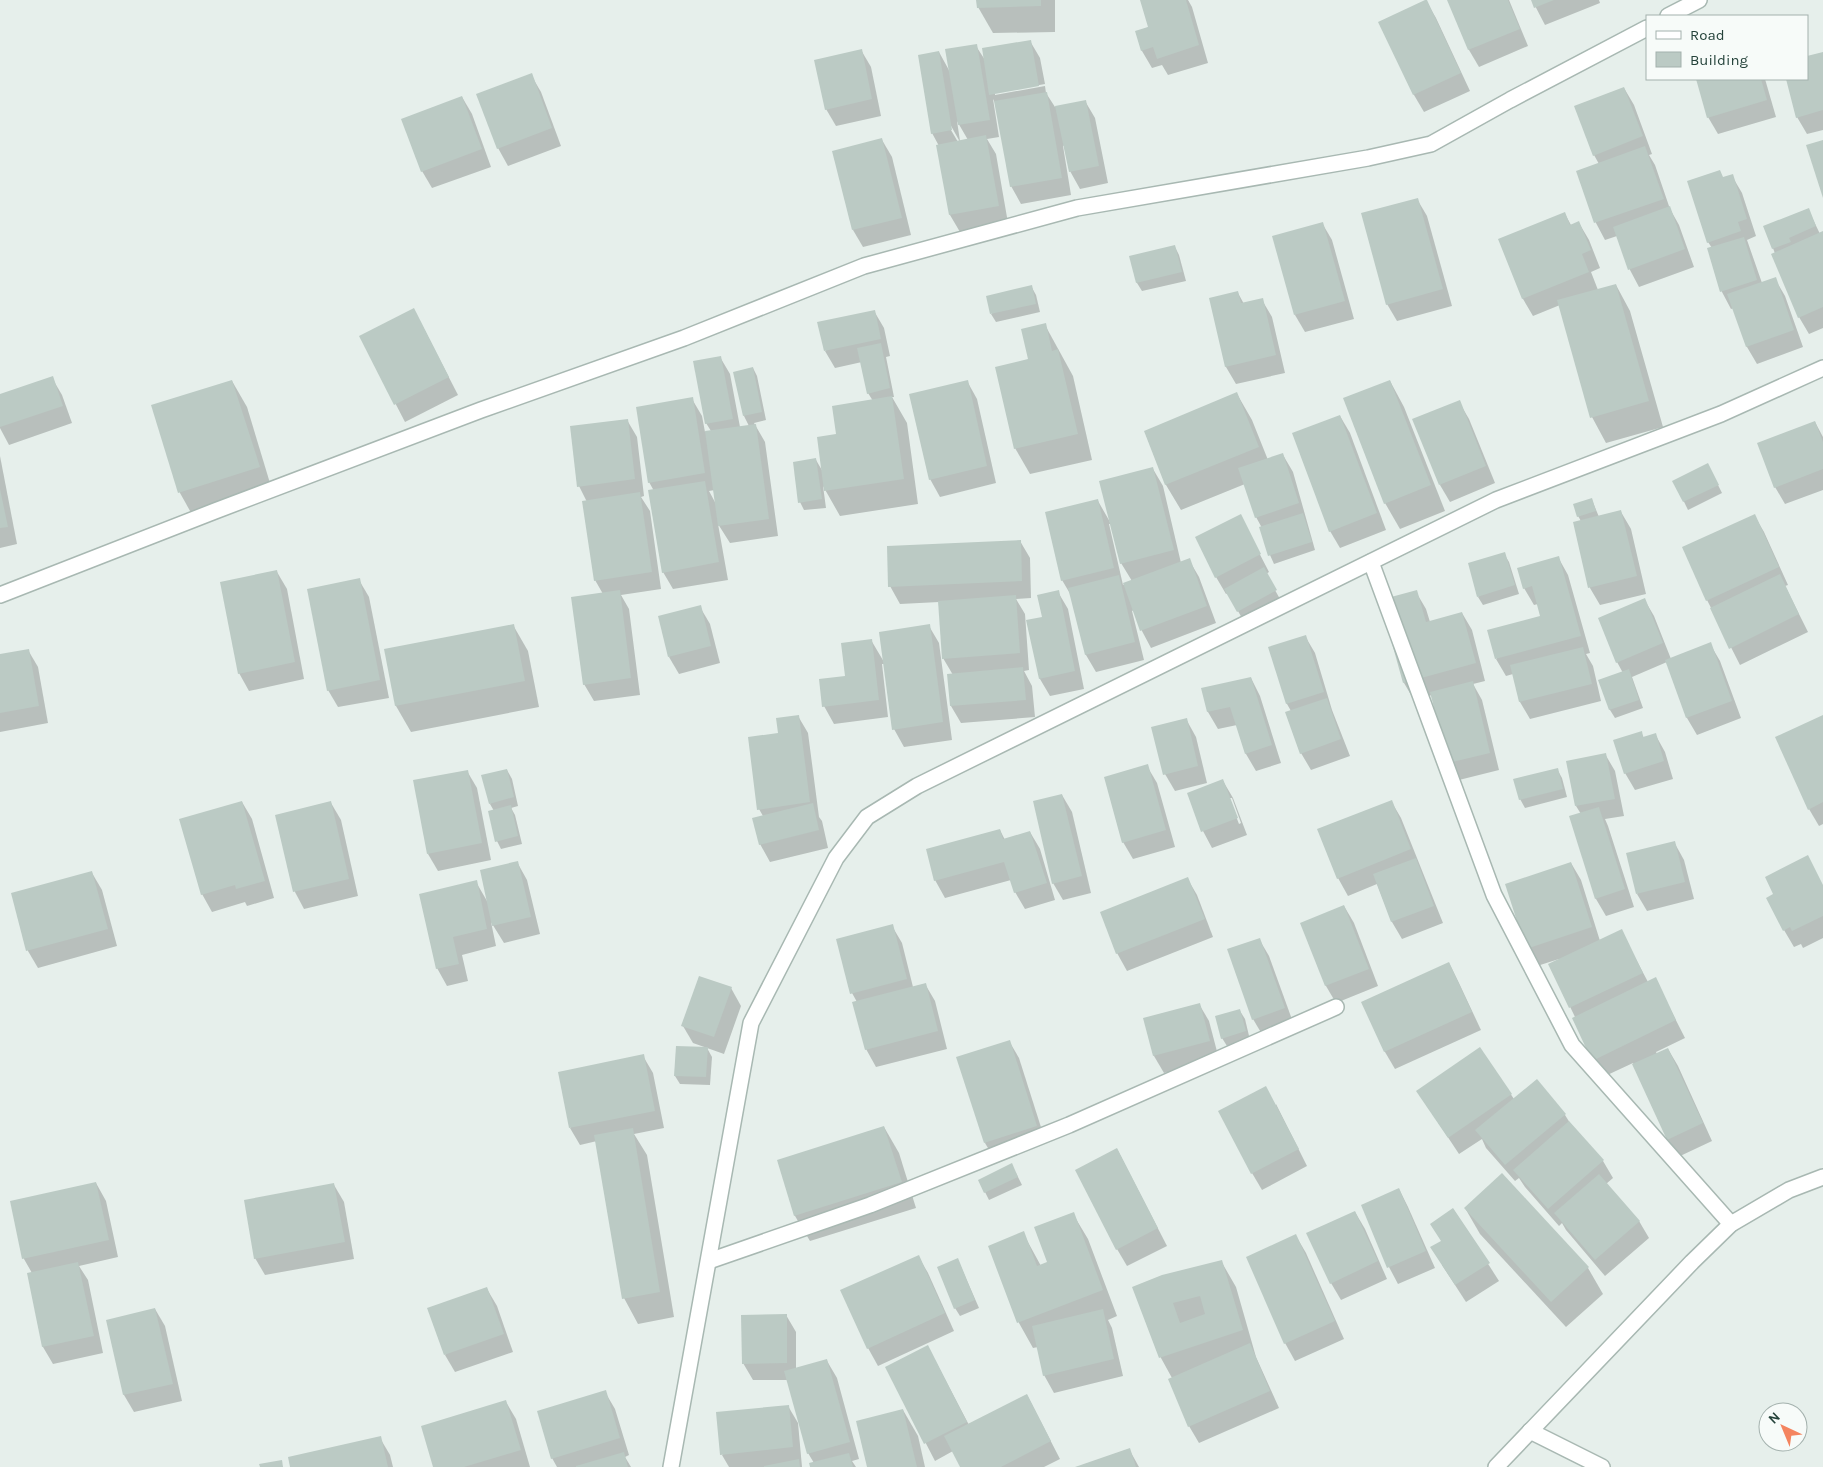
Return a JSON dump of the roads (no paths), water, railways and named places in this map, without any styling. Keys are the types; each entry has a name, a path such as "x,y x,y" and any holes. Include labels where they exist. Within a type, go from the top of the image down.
{"street":[{"path":"1670,15 1699,0"},
{"path":"0,594 462,417 684,338 864,266 1077,208 1359,159 1431,144 1646,29"},
{"path":"671,1467 751,1023 836,858 866,818 917,786 1496,500 1720,414 1823,368"},
{"path":"1371,562 1494,895 1572,1045 1731,1224"},
{"path":"709,1261 870,1205 1051,1132 1336,1007"},
{"path":"1496,1467 1692,1262 1731,1224 1789,1190 1823,1177"},
{"path":"1530,1431 1602,1467"}]}
